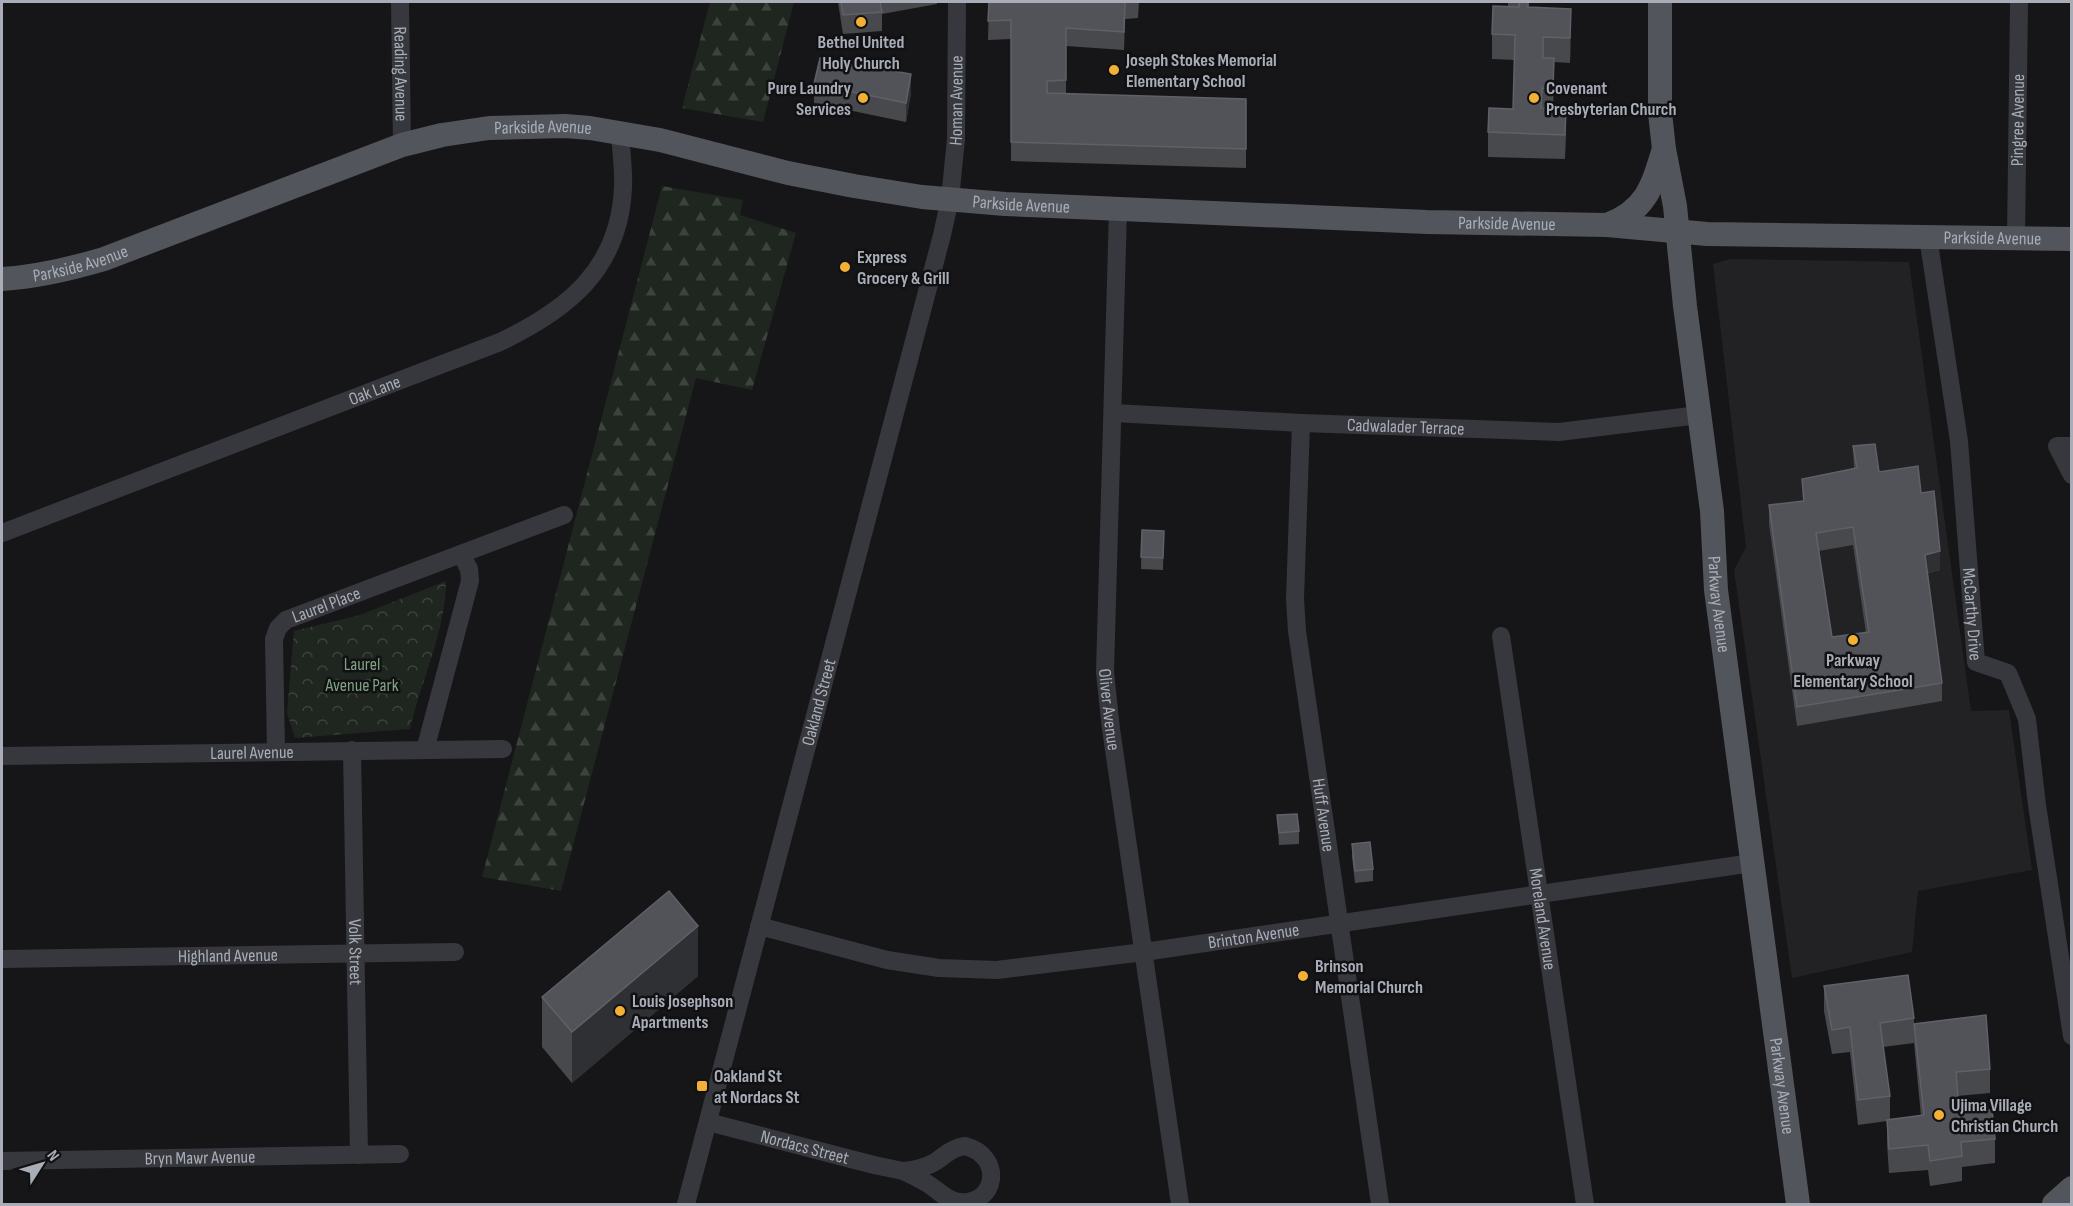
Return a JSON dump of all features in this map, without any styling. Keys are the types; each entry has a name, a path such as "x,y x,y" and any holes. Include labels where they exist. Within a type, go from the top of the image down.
{"main road":[{"name":"Parkway Avenue","path":"1660,2 1660,113 1664,149 1675,206 1712,511 1716,590 1798,1204"},
{"name":"Parkside Avenue","path":"2,279 63,271 104,259 402,145 442,135 527,125 590,128 620,133 660,140 800,176 950,199 1118,210 1428,222 1607,225 1677,233 2072,239"},
{"path":"1607,225 1623,219 1647,195 1654,182 1664,149"},
{"path":"2054,1204 2072,1188"}],"street":[{"name":"Reading Avenue","path":"400,2 402,145"},
{"name":"Homan Avenue","path":"950,199 956,139 957,2"},
{"name":"Pingree Avenue","path":"2016,238 2019,2"},
{"name":"Oak Lane","path":"2,533 500,342 531,327 581,290 604,257 615,230 622,201 620,133"},
{"name":"Oakland Street","path":"686,1204 940,245 950,199"},
{"name":"Oliver Avenue","path":"1118,210 1105,672 1111,729 1180,1204"},
{"name":"McCarthy Drive","path":"1928,237 1959,441 1976,662 2008,674 2027,719 2037,805 2072,1036"},
{"name":"Cadwalader Terrace","path":"1114,413 1301,423 1559,432 1699,416"},
{"name":"Huff Avenue","path":"1301,423 1295,598 1297,631 1380,1204"},
{"path":"2064,446 2072,475"},
{"name":"Laurel Place","path":"276,751 274,639 278,628 286,620 564,515"},
{"path":"425,750 470,581 469,568 461,554"},
{"name":"Moreland Avenue","path":"1501,636 1585,1204"},
{"name":"Laurel Avenue","path":"2,756 503,749"},
{"name":"Volk Street","path":"352,750 359,1155"},
{"name":"Brinton Avenue","path":"759,926 887,960 939,968 997,970 1144,952 1752,863"},
{"name":"Highland Avenue","path":"2,959 455,952"},
{"name":"Nordacs Street","path":"708,1122 903,1171"},
{"name":"Bryn Mawr Avenue","path":"2,1161 400,1154"}],"shaded area":[{"name":"Parkway Elementary School","path":"1730,259 1909,262 1971,711 2009,710 2032,870 1918,891 1912,952 1792,978 1734,570 1746,547 1713,264"}],"green space":[{"path":"710,2 794,2 763,122 682,108"},
{"path":"662,186 743,200 740,215 796,233 752,390 696,378 561,891 482,877"},
{"name":"Laurel Avenue Park","path":"446,581 438,637 410,729 295,738 287,713 294,631 360,615"}],"building":[{"path":"841,2 880,2 882,12 843,15"},
{"name":"Joseph Stokes Memorial Elementary School","path":"989,2 1125,2 1124,32 1066,28 1066,80 1047,81 1047,93 1246,99 1246,149 1011,142 1011,20 988,21"},
{"path":"1519,2 1528,2 1528,7 1571,9 1570,38 1543,37 1543,58 1554,58 1553,89 1542,88 1541,108 1566,109 1565,135 1488,132 1489,108 1513,109 1515,35 1492,34 1493,6 1519,7"},
{"path":"820,58 911,74 906,103 814,84"},
{"name":"Parkway Elementary School","path":"1875,444 1879,472 1918,466 1921,493 1934,491 1940,551 1925,555 1942,683 1797,707 1769,505 1804,501 1802,479 1857,468 1853,446","holes":["1853,527 1869,632 1832,637 1816,533"]},
{"path":"1142,530 1164,531 1163,558 1141,557"},
{"path":"1297,814 1299,831 1279,833 1277,815"},
{"path":"1370,842 1373,869 1355,871 1352,844"},
{"path":"669,891 698,926 572,1032 542,997"},
{"path":"1908,975 1914,1018 1880,1023 1890,1096 1858,1100 1850,1027 1832,1030 1824,986"},
{"path":"1986,1015 1990,1069 1956,1072 1959,1111 1992,1110 1995,1139 1961,1142 1962,1156 1930,1161 1928,1145 1889,1149 1887,1120 1924,1115 1914,1024"}],"place":[{"name":"Bethel United Holy Church","path":"861,22"},
{"name":"Joseph Stokes Memorial Elementary School","path":"1114,70"},
{"name":"Pure Laundry Services","path":"863,98"},
{"name":"Covenant Presbyterian Church","path":"1534,98"},
{"name":"Express Grocery & Grill","path":"845,267"},
{"name":"Parkway Elementary School","path":"1853,640"},
{"name":"Brinson Memorial Church","path":"1303,976"},
{"name":"Louis Josephson Apartments","path":"620,1011"},
{"name":"Oakland St at Nordacs St","path":"702,1086"},
{"name":"Ujima Village Christian Church","path":"1939,1115"}]}
